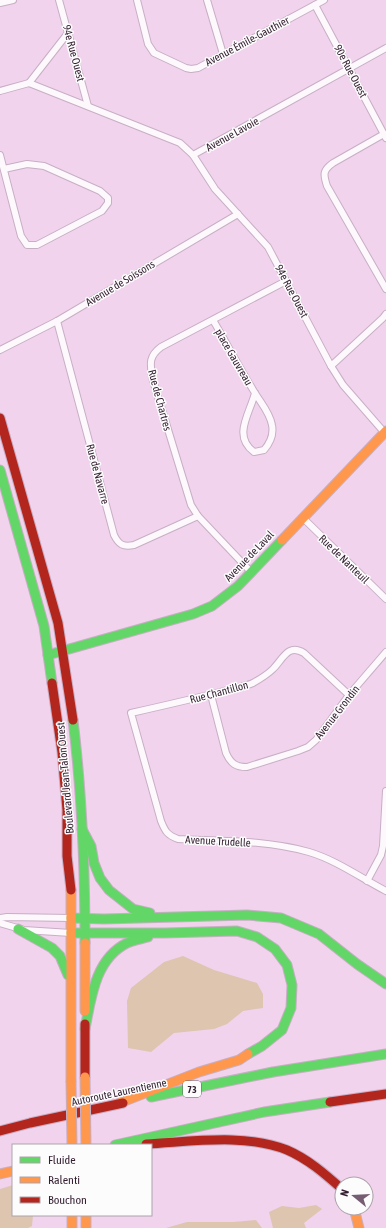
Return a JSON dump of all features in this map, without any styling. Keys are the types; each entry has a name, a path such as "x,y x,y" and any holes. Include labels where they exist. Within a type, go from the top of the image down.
{"main road":[{"name":"Boulevard Jean-Talon Ouest","path":"0,418 58,623 63,650 75,747 82,829 86,1029 86,1144"},
{"name":"Avenue de Laval","path":"48,655 193,614 212,606 238,586 385,432"},
{"name":"Boulevard Jean-Talon Ouest","path":"0,470 44,626 48,664 52,678 61,747 71,886 70,979 72,1144"},
{"path":"82,829 91,846 94,863 100,878 109,890 133,909 177,916"},
{"path":"71,918 84,919 247,915 282,918 319,934 357,964 386,984"},
{"path":"18,929 52,948 60,956 70,979"},
{"path":"71,934 103,932 165,934 237,931 258,937 274,949 287,965 292,985 291,1008 282,1030 262,1046 239,1060 198,1072 117,1104"},
{"path":"86,1029 95,984 102,966 111,954 126,943 165,934"},
{"name":"Autoroute Laurentienne","path":"0,1131 117,1104 273,1072 386,1054"},
{"path":"120,1144 264,1112 386,1094"},
{"path":"145,1144 231,1141 256,1143 279,1148 304,1159 334,1182"},
{"path":"0,1174 12,1170"},
{"path":"72,1216 72,1228"},
{"path":"86,1216 86,1228"},
{"path":"356,1216 359,1228"}],"street":[{"path":"0,3 13,0"},
{"name":"94e Rue Ouest","path":"59,0 88,106"},
{"name":"Avenue Émile-Gauthier","path":"137,0 148,44 154,53 191,69 198,68 324,0"},
{"path":"208,0 223,54"},
{"name":"90e Rue Ouest","path":"315,5 385,136"},
{"path":"0,91 29,83 68,34"},
{"name":"Avenue Lavoie","path":"29,83 180,143 194,155 386,48"},
{"path":"385,136 333,163 326,168 324,179 386,288"},
{"path":"0,155 21,236 27,245 37,245 43,242 102,210 108,203 108,198 100,191 44,166 27,164 4,169"},
{"name":"94e Rue Ouest","path":"194,155 215,189 268,247 343,386 385,432"},
{"name":"Avenue de Soissons","path":"0,350 57,321 238,214"},
{"name":"Rue de Chartres","path":"251,572 198,516 191,505 152,377 151,360 154,352 286,281"},
{"path":"331,366 386,314"},
{"name":"place Gauvreau","path":"213,320 255,393 268,412 273,434 270,442 264,450 254,452 249,448 244,439 243,425 255,393"},
{"name":"Rue de Navarre","path":"57,321 114,535 117,541 122,546 134,546 198,516"},
{"name":"Rue de Nanteuil","path":"303,518 386,599"},
{"name":"Rue Chantillon","path":"131,713 211,695 252,683 273,669 286,653 294,650 299,650 304,653 349,695"},
{"name":"Avenue Grondin","path":"211,695 226,753 230,762 239,767 248,767 298,751 316,740 349,695 386,652"},
{"name":"Avenue Trudelle","path":"131,713 161,821 165,830 170,836 178,839 248,842 310,852 330,860 386,891"},
{"path":"367,881 381,855 383,846 386,791"},
{"path":"0,918 71,918"},
{"path":"0,923 18,929 71,934"}],"shaded area":[{"path":"183,956 214,970 257,983 263,994 263,1008 243,1011 227,1024 214,1029 174,1033 151,1052 128,1048 127,1001 131,988 164,962"},
{"path":"12,1185 12,1216 33,1216 32,1226 28,1228 0,1228 0,1189"},
{"path":"316,1205 322,1209 304,1223 306,1228 273,1228 269,1212 282,1206 299,1208"},
{"path":"256,1220 262,1228 166,1228 187,1222 233,1222"}],"traffic: fast":[{"path":"0,470 44,626 52,683"},
{"path":"48,655 193,614 212,606 238,586 282,540"},
{"path":"73,720 79,776 85,943"},
{"path":"82,829 91,846 94,863 100,878 109,890 133,909 150,913"},
{"path":"71,918 104,919 247,915 281,918 319,934 357,964 386,984"},
{"path":"18,929 52,948 60,956 68,975"},
{"path":"71,933 237,931 257,937 275,949 287,965 292,985 291,1008 282,1030 262,1046 248,1054"},
{"path":"85,1029 92,992 101,969 116,950 134,940 148,937"},
{"path":"151,1097 273,1072 386,1054"},
{"path":"120,1144 264,1112 330,1102"}],"traffic: slow":[{"path":"282,540 386,431"},
{"path":"71,890 71,1081"},
{"path":"85,943 85,1011"},
{"path":"117,1104 199,1072 239,1060 248,1054"},
{"path":"85,1077 86,1144"},
{"path":"71,1081 72,1144"},
{"path":"0,1174 12,1171"},
{"path":"72,1216 72,1228"},
{"path":"86,1216 86,1228"},
{"path":"356,1216 359,1228"}],"traffic: jam":[{"path":"0,418 58,623 73,720"},
{"path":"52,683 62,752 67,810 67,856 71,890"},
{"path":"85,1024 85,1077"},
{"path":"330,1102 386,1094"},
{"path":"0,1131 123,1103"},
{"path":"146,1144 236,1140 271,1145 287,1150 309,1162 334,1182"}]}
